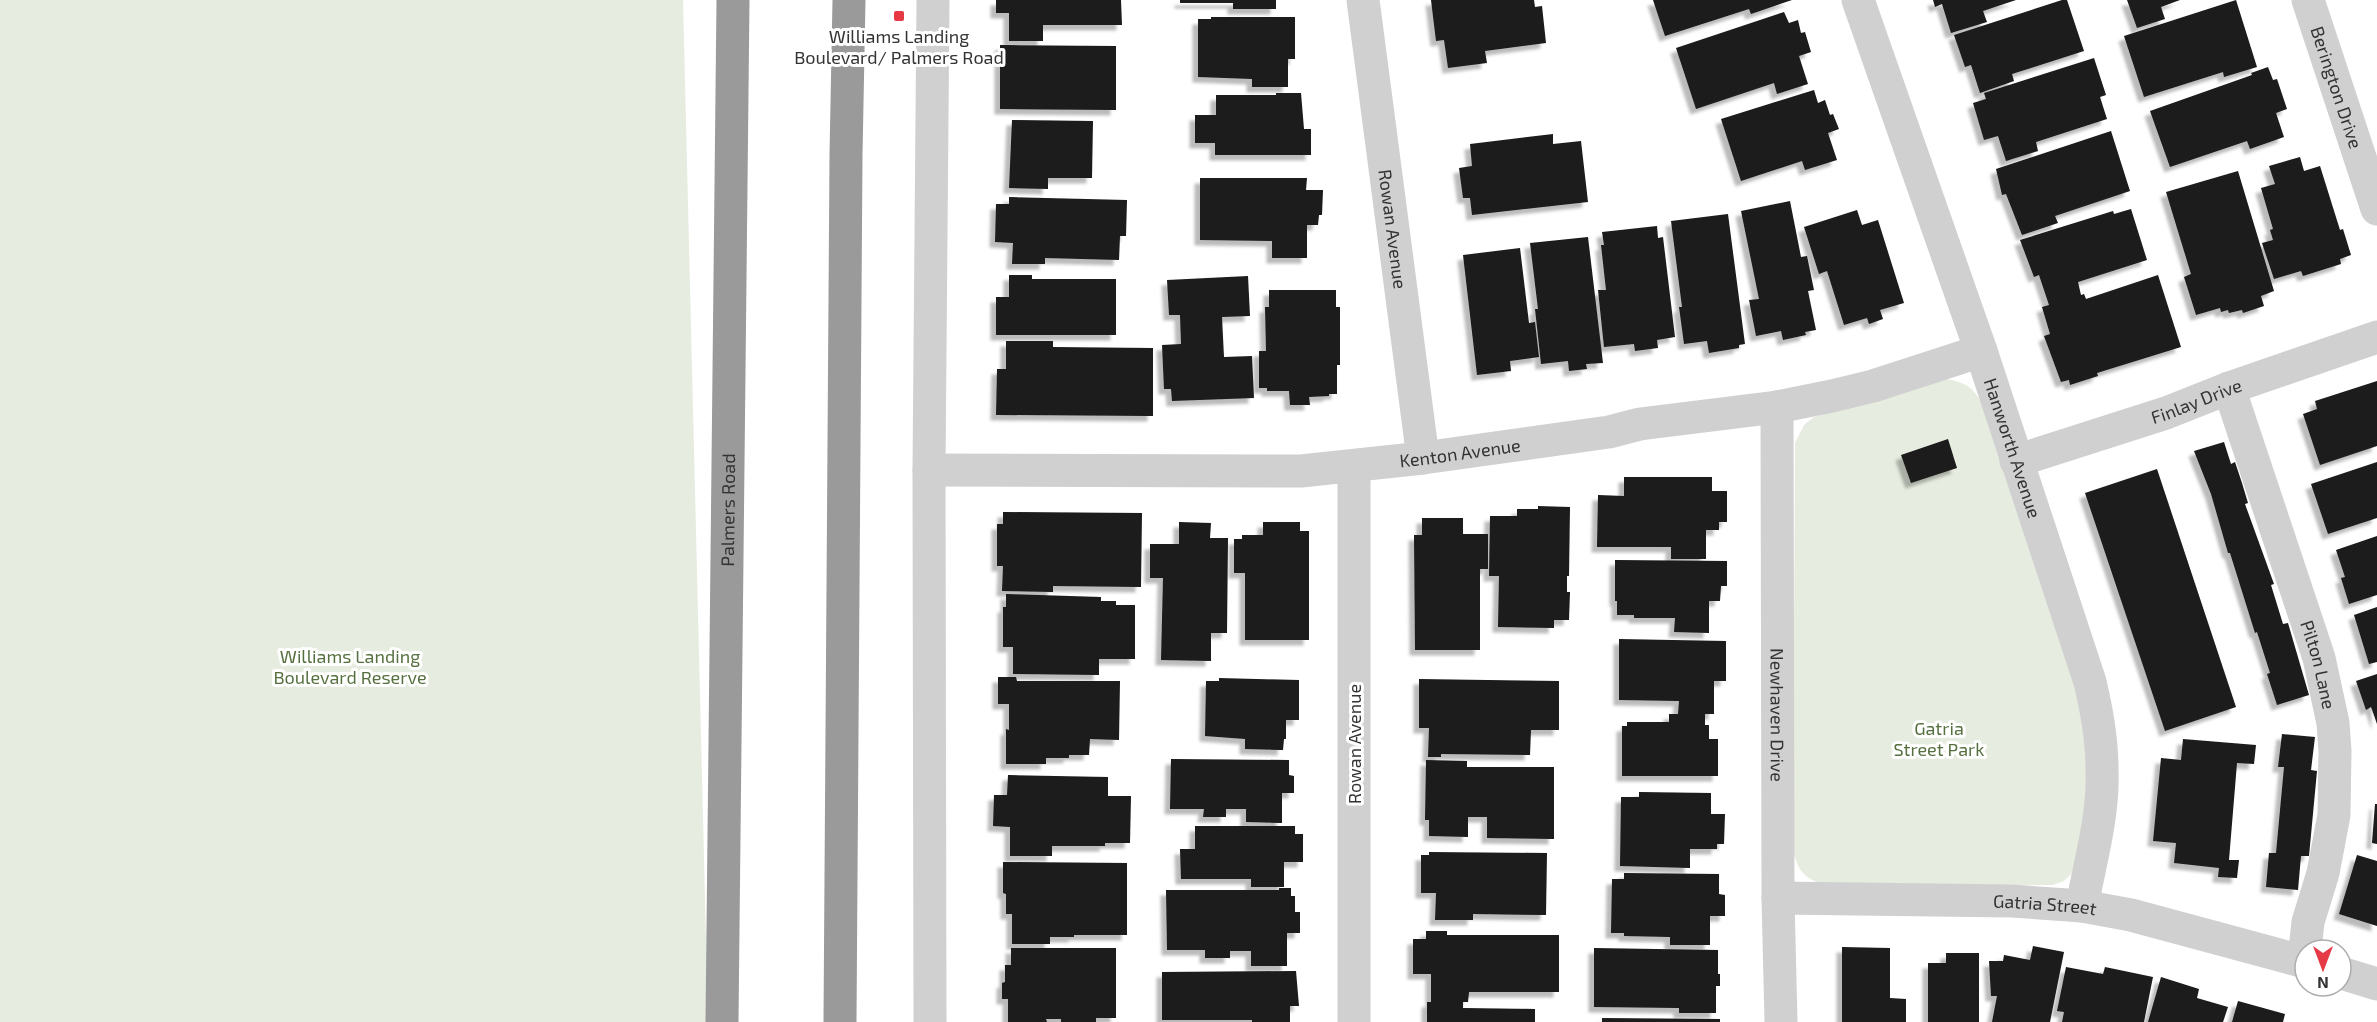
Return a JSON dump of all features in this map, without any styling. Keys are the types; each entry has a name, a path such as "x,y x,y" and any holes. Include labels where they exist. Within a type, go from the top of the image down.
{"highway":[{"path":"840,1022 849,0"},
{"name":"Palmers Road","path":"722,1022 731,5"}],"street":[{"path":"930,1022 929,470 933,0"},
{"name":"Rowan Avenue","path":"1363,0 1423,458"},
{"name":"Hanworth Avenue","path":"1858,0 1981,351 2090,682 2098,717 2103,771 2097,824 2082,906"},
{"name":"Berington Drive","path":"2308,0 2377,209"},
{"name":"Finlay Drive","path":"2016,461 2166,413 2229,388 2377,337"},
{"name":"Kenton Avenue","path":"929,470 1301,471 1354,466 1609,432 1640,424 1777,407 1873,386 1981,351"},
{"name":"Pilton Lane","path":"2229,388 2319,658 2333,723 2334,815 2323,873 2308,922 2306,938"},
{"name":"Newhaven Drive","path":"1777,407 1778,898 1781,1022"},
{"name":"Rowan Avenue","path":"1354,466 1354,1022"},
{"name":"Gatria Street","path":"1778,898 2012,901 2082,906 2131,915 2293,959"},
{"path":"2353,977 2377,984"}],"green space":[{"name":"Williams Landing Boulevard Reserve","path":"0,0 683,0 708,1022 0,1022"},
{"name":"Gatria Street Park","path":"1947,379 1969,387 1983,406 2074,675 2086,728 2086,798 2076,863 2071,874 2064,881 2053,885 1824,884 1816,882 1801,870 1793,845 1795,443 1804,425 1814,417"}],"building":[{"path":"996,0 1121,0 1122,25 1043,25 1043,41 1009,41 1009,13 996,13"},
{"path":"1180,0 1276,0 1276,9 1233,9 1233,3 1180,3"},
{"path":"1431,0 1534,0 1535,7 1542,6 1546,43 1485,51 1487,63 1448,68 1444,40 1436,41"},
{"path":"1653,0 1792,0 1751,14 1749,9 1665,36"},
{"path":"1933,0 2016,0 1983,11 1987,22 1951,33 1942,4 1935,7"},
{"path":"2067,0 2084,51 2012,74 2014,81 1980,93 1971,65 1965,67 1954,35"},
{"path":"2127,0 2180,0 2161,7 2165,19 2137,28"},
{"path":"2236,0 2257,67 2224,77 2223,72 2144,97 2124,36"},
{"path":"1784,12 1789,23 1798,20 1801,33 1805,32 1811,52 1799,56 1808,84 1777,94 1774,83 1696,109 1676,48"},
{"path":"1211,17 1295,17 1295,59 1288,59 1288,87 1252,87 1252,79 1198,77 1198,19 1211,19"},
{"path":"1000,45 1116,46 1116,110 1000,109"},
{"path":"2094,58 2106,95 2100,97 2107,119 2036,142 2038,151 2006,161 1998,136 1984,140 1973,103 1986,99 1984,93"},
{"path":"2268,67 2273,80 2277,79 2287,109 2276,113 2284,137 2250,149 2247,141 2170,167 2150,111 2252,75 2251,73"},
{"path":"1814,90 1818,103 1825,100 1830,115 1833,114 1839,129 1828,133 1837,160 1805,170 1802,161 1741,181 1721,119"},
{"path":"1276,93 1301,93 1304,129 1311,129 1311,155 1215,155 1215,143 1195,143 1195,115 1216,115 1216,95 1276,95"},
{"path":"1012,120 1093,121 1092,178 1048,178 1048,189 1009,188"},
{"path":"2111,131 2130,191 2055,216 2058,223 2022,235 2006,194 2002,195 1996,169"},
{"path":"1553,134 1553,144 1581,141 1588,202 1472,215 1470,198 1463,198 1459,168 1472,166 1470,144"},
{"path":"2300,157 2304,171 2320,166 2340,230 2343,229 2351,255 2340,259 2341,264 2303,276 2301,271 2274,279 2262,243 2273,240 2270,230 2273,229 2261,188 2275,184 2269,166"},
{"path":"2238,171 2274,291 2261,296 2264,306 2243,313 2242,310 2221,312 2220,308 2196,315 2184,277 2191,274 2166,192"},
{"path":"1200,178 1307,178 1306,190 1323,190 1322,215 1319,215 1318,225 1307,225 1307,258 1272,258 1272,241 1200,240"},
{"path":"1009,197 1127,200 1126,236 1120,236 1119,260 1045,258 1045,264 1012,264 1013,243 995,242 996,204 1009,204"},
{"path":"1790,201 1801,257 1807,256 1814,290 1808,291 1816,330 1805,332 1806,335 1783,340 1781,331 1756,336 1749,300 1759,299 1741,211"},
{"path":"2131,209 2147,260 2078,282 2081,295 2084,294 2086,299 2158,275 2181,347 2097,373 2098,376 2070,385 2069,380 2061,382 2044,336 2050,334 2042,307 2049,305 2039,275 2034,277 2020,240 2113,211 2114,214"},
{"path":"1857,210 1862,225 1878,220 1904,303 1880,310 1883,319 1869,324 1867,318 1844,325 1827,271 1819,274 1804,227"},
{"path":"1728,214 1745,344 1739,345 1739,348 1709,353 1707,341 1684,344 1679,307 1682,307 1671,221"},
{"path":"1657,226 1658,238 1663,237 1675,337 1657,340 1658,348 1635,351 1634,344 1604,347 1598,290 1606,290 1601,245 1604,245 1602,232"},
{"path":"1588,237 1603,363 1586,364 1587,369 1569,371 1568,361 1541,364 1535,309 1538,309 1530,243"},
{"path":"1520,248 1529,323 1535,322 1539,357 1510,361 1511,371 1477,375 1463,255"},
{"path":"1009,275 1032,275 1032,279 1116,279 1116,335 996,335 996,297 1009,297"},
{"path":"1248,276 1250,316 1222,317 1224,357 1252,356 1254,398 1172,401 1171,389 1164,389 1162,345 1181,344 1180,315 1169,315 1167,280"},
{"path":"1269,290 1336,290 1336,307 1340,307 1340,365 1337,365 1337,394 1309,397 1310,405 1290,405 1289,391 1267,391 1267,388 1259,388 1259,351 1266,351 1265,307 1269,307"},
{"path":"1006,341 1053,341 1053,347 1153,348 1153,416 996,415 997,369 1006,369"},
{"path":"2377,381 2377,446 2320,465 2303,414 2317,409 2315,401"},
{"path":"1948,439 1957,468 1911,483 1901,455"},
{"path":"2224,442 2231,464 2235,462 2248,503 2245,504 2274,584 2271,585 2283,624 2288,623 2309,695 2277,705 2257,632 2255,633 2211,494 2194,451"},
{"path":"2377,462 2377,518 2328,534 2311,484"},
{"path":"2157,469 2236,707 2165,731 2085,493"},
{"path":"1624,477 1712,477 1712,491 1727,491 1727,522 1719,522 1719,530 1706,530 1706,559 1671,559 1671,547 1597,547 1598,495 1624,496"},
{"path":"1538,506 1570,507 1569,576 1567,576 1567,592 1570,592 1569,620 1554,620 1554,628 1498,627 1499,576 1489,576 1490,516 1517,516 1517,509 1538,509"},
{"path":"1003,512 1142,513 1141,587 1053,586 1053,592 1002,591 1003,566 997,566 997,524 1003,524"},
{"path":"1422,518 1463,518 1463,534 1488,534 1488,569 1480,569 1480,650 1415,650 1414,535 1422,535"},
{"path":"1179,522 1211,523 1210,538 1228,538 1227,633 1211,633 1211,661 1161,660 1163,578 1150,578 1150,544 1179,544"},
{"path":"1263,522 1300,522 1300,531 1309,531 1309,640 1245,640 1245,573 1234,573 1234,539 1242,539 1242,535 1263,535"},
{"path":"2377,536 2377,595 2349,604 2341,578 2345,577 2336,550"},
{"path":"1615,560 1727,561 1727,586 1721,586 1720,601 1709,601 1709,633 1674,632 1675,618 1634,618 1634,615 1617,615"},
{"path":"1006,594 1101,597 1101,601 1116,601 1116,605 1135,605 1135,659 1099,659 1099,675 1013,674 1013,647 1003,647 1003,607 1006,607"},
{"path":"2377,607 2377,662 2369,664 2354,615"},
{"path":"1619,639 1726,641 1726,681 1714,681 1714,714 1705,714 1705,725 1709,725 1709,739 1718,739 1718,776 1622,776 1622,726 1627,726 1627,722 1669,722 1669,714 1678,714 1679,701 1619,700"},
{"path":"2377,674 2377,724 2371,707 2366,710 2356,681"},
{"path":"998,677 1016,677 1017,681 1120,681 1119,740 1090,739 1089,755 1046,758 1046,764 1006,764 1009,704 998,704"},
{"path":"1219,678 1299,680 1299,720 1286,720 1286,739 1284,739 1283,750 1245,749 1245,739 1205,736 1206,681 1219,681"},
{"path":"1419,679 1559,681 1559,730 1531,730 1530,755 1441,754 1441,757 1428,757 1429,728 1419,728"},
{"path":"2282,734 2315,737 2311,770 2317,771 2309,856 2301,856 2298,890 2266,887 2269,853 2276,853 2284,767 2278,767"},
{"path":"2183,739 2256,745 2254,764 2237,763 2229,860 2239,860 2237,878 2218,877 2219,868 2174,863 2176,843 2153,841 2161,758 2181,760"},
{"path":"1171,759 1289,760 1289,775 1294,776 1294,793 1282,793 1282,823 1246,822 1246,809 1226,809 1226,817 1203,817 1204,809 1170,809"},
{"path":"1426,760 1467,761 1467,767 1554,767 1554,839 1487,838 1487,817 1468,817 1468,837 1429,836 1429,820 1425,820"},
{"path":"1008,775 1108,777 1108,796 1131,796 1130,843 1105,843 1105,846 1052,846 1052,856 1010,856 1010,827 993,826 994,795 1007,795"},
{"path":"1639,792 1711,793 1711,814 1725,814 1724,844 1717,844 1717,849 1690,849 1690,868 1620,866 1621,797 1639,797"},
{"path":"2375,804 2377,804 2377,844 2372,843"},
{"path":"1195,826 1295,826 1295,834 1303,834 1303,862 1284,862 1284,887 1251,887 1251,879 1181,879 1180,849 1195,849"},
{"path":"1429,852 1547,853 1546,915 1473,914 1473,920 1435,920 1436,893 1421,893 1421,855 1429,855"},
{"path":"2357,855 2377,861 2377,926 2339,914"},
{"path":"1003,862 1127,863 1127,935 1074,935 1074,937 1050,937 1050,944 1012,944 1012,914 1006,914 1006,894 1003,893"},
{"path":"1624,873 1719,874 1719,894 1725,895 1725,916 1710,916 1710,945 1670,945 1670,937 1624,936 1624,933 1611,933 1612,879 1624,879"},
{"path":"1279,888 1291,888 1291,896 1295,896 1295,912 1300,912 1300,933 1287,933 1287,966 1251,966 1251,951 1230,951 1230,958 1205,958 1205,950 1167,950 1166,890 1279,890"},
{"path":"1426,931 1447,931 1447,935 1559,935 1559,992 1469,992 1468,1002 1463,1002 1463,1008 1535,1009 1535,1022 1427,1022 1427,1002 1431,1002 1431,974 1413,974 1413,939 1426,939"},
{"path":"2033,946 2064,952 2050,1022 1992,1022 1997,996 1991,996 1989,961 2003,961 2004,955 2030,960"},
{"path":"1842,947 1890,948 1890,998 1906,999 1906,1022 1842,1022"},
{"path":"1011,948 1116,948 1116,1018 1096,1018 1096,1022 1061,1022 1061,1019 1046,1019 1047,1022 1008,1022 1008,999 1002,999 1002,983 1005,982 1005,965 1011,965"},
{"path":"1594,948 1718,950 1720,986 1716,986 1716,1013 1679,1013 1679,1008 1594,1007"},
{"path":"1946,953 1979,953 1979,1022 1928,1022 1928,963 1946,963"},
{"path":"2066,967 2103,974 2105,967 2153,977 2144,1022 2062,1022 2064,1012 2057,1011"},
{"path":"1296,971 1299,1006 1290,1006 1290,1022 1162,1020 1162,972"},
{"path":"2161,977 2199,989 2197,998 2228,1007 2223,1022 2148,1022"},
{"path":"2238,1001 2285,1014 2283,1022 2232,1022"},
{"path":"1602,1018 1720,1019 1720,1022 1602,1022"}],"place":[{"name":"Williams Landing Boulevard/ Palmers Road","path":"899,16"}]}
